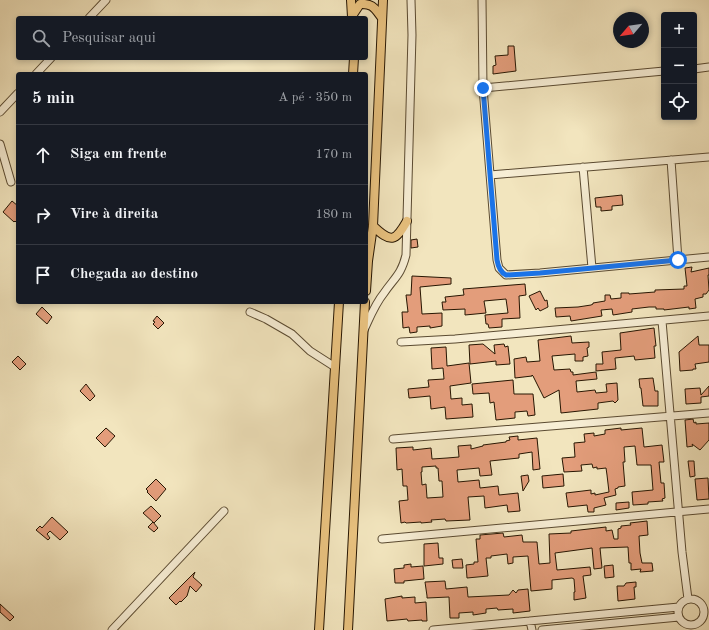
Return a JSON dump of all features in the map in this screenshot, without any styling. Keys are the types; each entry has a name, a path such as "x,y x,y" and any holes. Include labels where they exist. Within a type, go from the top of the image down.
{"main road":[{"path":"352,0 352,16"},
{"path":"368,254 373,226 383,0"},
{"path":"353,16 360,4 368,3 382,18"},
{"path":"353,72 354,60"},
{"path":"373,226 386,238 392,238 398,236 407,221"},
{"path":"319,630 339,304"},
{"path":"348,630 365,304"}],"street":[{"path":"91,16 106,0"},
{"path":"364,331 380,298 403,267 406,255 412,35 411,0"},
{"path":"482,0 483,88 497,260 499,268 504,274 540,273 709,258"},
{"path":"38,72 49,60"},
{"path":"697,69 709,67"},
{"path":"483,88 661,71"},
{"path":"0,112 16,95"},
{"path":"0,144 11,182"},
{"path":"490,175 709,157"},
{"path":"670,160 678,260"},
{"path":"584,167 592,268"},
{"path":"250,312 266,319 292,334 310,351 335,367"},
{"path":"401,342 463,338 709,316"},
{"path":"662,321 682,552 688,599"},
{"path":"393,439 709,413"},
{"path":"382,539 709,509"},
{"path":"112,630 224,511"},
{"path":"688,599 696,599 706,605 706,617 695,625 690,627 679,617 679,607 682,602 688,599"},
{"path":"433,630 679,607"},
{"path":"542,630 679,617"},
{"path":"530,621 532,630"}],"building":[{"path":"508,46 514,46 516,71 493,74 493,66 496,65 495,56 508,55"},
{"path":"622,195 623,205 612,206 612,210 601,211 601,207 596,207 595,198"},
{"path":"12,201 16,204 16,222 14,222 3,212"},
{"path":"417,239 418,247 411,248 411,240"},
{"path":"692,267 691,272 709,268 709,290 706,294 703,294 703,297 695,299 696,308 689,309 689,307 664,310 656,309 656,307 649,307 632,309 632,312 613,315 612,309 601,310 602,316 571,321 570,316 556,317 555,308 591,305 593,303 605,301 605,295 610,295 611,299 621,298 621,293 629,294 655,292 655,290 684,289 684,286 687,286 685,268"},
{"path":"412,276 451,278 451,284 420,287 422,314 442,313 442,326 430,328 430,326 417,327 417,332 410,333 409,327 403,328 402,312 408,312 406,295 411,295"},
{"path":"525,284 526,295 519,296 520,318 502,319 502,327 489,328 488,324 486,324 485,315 508,313 506,299 484,301 486,313 465,315 465,309 443,310 442,302 446,302 445,297 464,295 463,289"},
{"path":"540,291 545,301 547,300 548,307 540,311 538,308 536,310 529,296"},
{"path":"42,307 52,317 47,324 36,314"},
{"path":"157,316 164,323 158,329 153,324 155,322 153,321"},
{"path":"654,328 656,346 654,346 655,358 635,360 634,356 615,358 616,369 596,371 596,364 603,364 602,352 621,350 620,333"},
{"path":"571,336 572,343 589,342 589,347 587,348 588,356 583,357 583,361 575,361 575,354 552,356 554,370 570,369 571,372 573,372 573,375 596,372 597,379 576,381 577,392 595,390 596,393 607,392 606,384 617,383 618,400 615,403 613,401 598,403 598,409 561,413 559,390 544,398 532,375 515,378 514,359 526,357 527,362 540,361 538,340"},
{"path":"698,336 699,345 709,345 709,362 695,364 696,369 693,370 680,371 679,352"},
{"path":"483,344 495,354 494,345 504,344 505,347 508,346 510,364 496,365 496,361 470,364 469,345"},
{"path":"446,347 447,366 469,363 471,383 450,386 451,399 462,398 462,405 472,404 473,417 446,419 445,407 431,409 430,396 409,398 408,389 429,387 428,380 444,379 443,368 432,369 431,348"},
{"path":"18,356 26,364 20,370 12,362"},
{"path":"653,378 655,391 658,391 658,406 643,406 639,379"},
{"path":"513,380 514,394 533,394 535,415 528,416 527,411 515,412 515,418 496,420 494,402 490,403 489,393 473,394 472,384"},
{"path":"86,384 95,396 90,401 80,391"},
{"path":"709,386 709,396 701,397 701,403 686,404 685,389 700,388 701,395"},
{"path":"693,419 694,423 696,422 696,424 709,423 709,440 700,450 692,444 693,446 687,447 685,420"},
{"path":"106,428 115,436 105,447 96,438"},
{"path":"621,428 621,430 642,428 644,447 662,445 664,462 659,462 661,483 664,483 665,498 662,499 663,501 633,505 632,492 653,490 651,465 637,465 635,446 624,447 625,462 623,462 625,486 615,489 616,495 604,498 606,505 594,508 594,512 588,512 587,505 568,507 566,493 591,490 591,494 595,493 595,495 609,492 607,475 606,468 593,468 592,464 581,465 582,471 564,472 562,458 575,457 574,443 585,442 584,434 594,433 594,436 605,434 605,430"},
{"path":"518,436 518,440 537,438 540,469 533,470 532,452 519,454 519,458 490,461 492,475 480,476 479,468 457,470 458,482 479,480 480,488 498,486 499,495 518,493 520,511 508,512 507,505 485,508 484,496 468,497 470,520 446,521 445,519 431,520 432,522 421,523 401,523 399,501 408,500 407,486 403,486 402,469 397,470 396,448 413,447 413,450 431,448 432,459 459,457 458,446 471,445 471,449 483,445 506,442 510,440 509,437","holes":["436,466 436,468 438,468 439,481 442,481 443,497 427,498 426,484 422,485 422,467"]},
{"path":"688,461 694,461 695,476 690,477"},
{"path":"563,474 564,486 543,488 542,476"},
{"path":"528,475 529,481 523,491 521,476"},
{"path":"708,478 709,499 697,500 695,479"},
{"path":"156,479 166,489 156,501 146,489"},
{"path":"629,502 629,508 616,510 616,503"},
{"path":"151,506 161,516 154,523 143,513"},
{"path":"52,517 68,532 60,540 50,531 47,534 50,538 48,540 36,530 40,526 42,528"},
{"path":"647,521 648,535 639,536 640,553 642,563 652,563 653,571 640,572 641,569 631,570 628,547 600,548 602,568 594,569 592,548 555,553 557,570 590,567 591,575 583,576 586,598 574,600 574,579 572,578 552,580 552,589 531,591 528,556 513,557 513,563 508,564 507,554 491,556 491,558 486,558 488,576 467,578 466,565 478,562 476,539 480,539 480,535 503,533 504,537 522,535 523,542 537,542 539,564 550,563 549,534 571,533 571,531 606,527 606,531 612,530 614,539 618,539 618,529 621,528 621,526 631,525 630,523"},
{"path":"153,522 158,528 154,532 148,527"},
{"path":"438,543 439,558 443,558 443,564 424,566 424,544"},
{"path":"462,559 463,568 453,568 452,560"},
{"path":"411,564 411,567 423,566 424,579 404,581 404,583 395,583 394,569 404,568 404,565"},
{"path":"613,565 614,577 605,578 604,566"},
{"path":"195,572 193,577 202,585 196,592 190,586 187,596 176,605 169,598"},
{"path":"445,581 446,589 467,587 468,597 509,595 513,590 516,593 518,590 528,589 530,611 513,613 513,609 498,610 497,608 486,609 486,613 473,615 473,612 459,613 459,618 450,618 449,597 427,598 425,582"},
{"path":"636,582 636,587 634,587 635,599 618,601 617,586 624,586 626,583"},
{"path":"402,596 402,598 415,597 415,603 426,602 427,621 408,621 407,619 387,621 385,599"},
{"path":"0,604 14,617 10,621 0,612"}],"route":[{"path":"483,88 497,260 499,268 504,274 540,273 678,260"}]}
